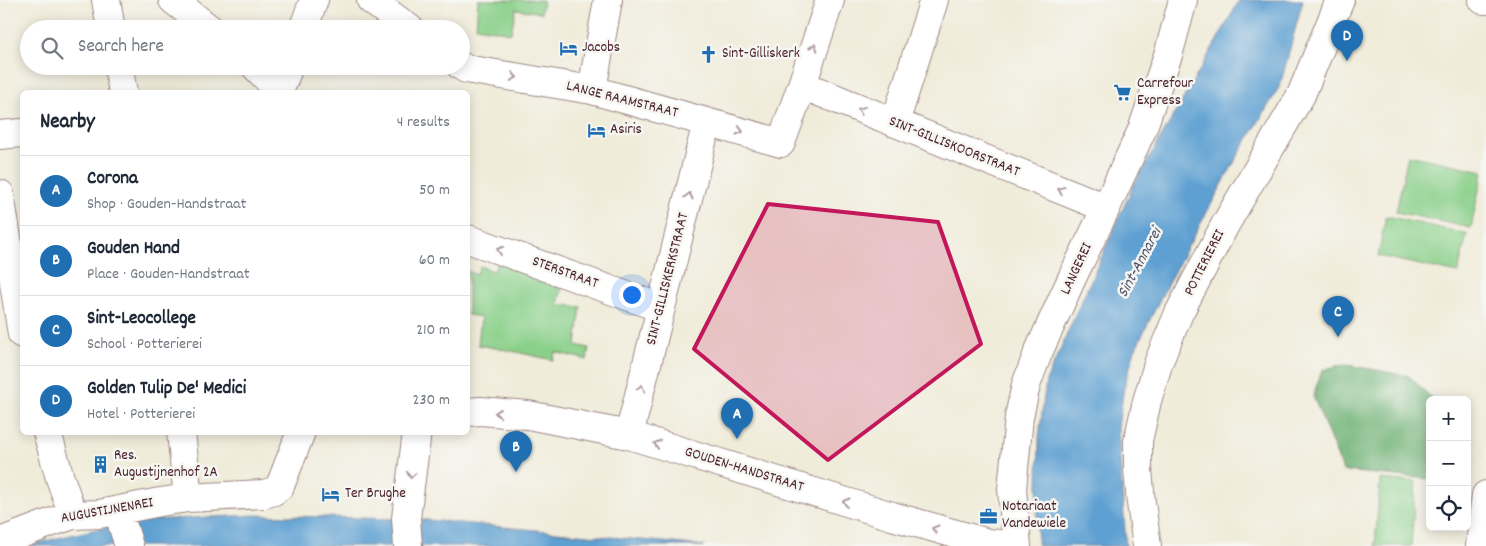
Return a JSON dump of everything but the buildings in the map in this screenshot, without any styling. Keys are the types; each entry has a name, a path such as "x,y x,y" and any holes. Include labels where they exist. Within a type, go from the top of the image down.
{"street":[{"path":"106,0 109,20"},
{"path":"173,0 199,20"},
{"path":"306,20 314,0"},
{"path":"371,0 398,20"},
{"path":"592,90 608,0"},
{"path":"802,85 830,0"},
{"path":"895,123 934,0"},
{"name":"LANGEREI","path":"1017,546 1012,489 1019,417 1026,385 1045,337 1142,130 1169,52 1183,0"},
{"name":"POTTERIEREI","path":"1147,546 1140,503 1138,441 1159,361 1180,313 1225,225 1301,95 1340,0"},
{"name":"LANGE RAAMSTRAAT","path":"470,70 592,90 780,143 802,85"},
{"path":"120,75 123,90"},
{"path":"263,75 277,90"},
{"path":"280,90 286,75"},
{"name":"SINT-GILLISKOORSTRAAT","path":"802,85 1106,208"},
{"name":"SINT-GILLISKERKSTRAAT","path":"628,435 707,122"},
{"path":"0,134 20,133"},
{"path":"0,194 20,321"},
{"name":"STERSTRAAT","path":"470,240 661,308"},
{"name":"GOUDEN-HANDSTRAAT","path":"470,412 528,415 628,435 988,544 1017,546"},
{"path":"48,435 73,515"},
{"path":"182,435 188,498"},
{"name":"AUGUSTIJNENREI","path":"0,542 73,515 99,514 123,527 188,498 264,494 274,491 280,486 300,435"},
{"path":"408,546 406,518 417,435"},
{"path":"1480,546 1486,496"}],"highlighted area":[{"path":"768,204 938,222 981,344 828,460 694,349"}],"green space":[{"path":"478,0 543,0 541,13 516,9 511,33 476,27"},
{"path":"1408,155 1483,171 1471,228 1396,212"},
{"path":"1386,216 1467,234 1458,273 1378,256"},
{"path":"500,256 564,279 558,304 581,307 576,345 589,348 587,360 555,352 553,360 478,345 481,317 470,315 470,272 476,275 480,266 494,271"},
{"path":"1343,364 1409,376 1430,396 1426,396 1426,479 1343,471 1313,396 1322,370"},
{"path":"1380,479 1416,482 1411,546 1375,546"}],"water":[{"name":"Sint-Annarei","path":"1239,0 1303,0 1280,86 1235,161 1168,283 1135,350 1124,387 1118,428 1126,546 1038,546 1039,436 1046,381 1133,186"},
{"path":"255,515 429,520 705,546 31,546 97,529 149,520"}],"place":[{"name":"Jacobs","path":"568,48"},
{"name":"Sint-Gilliskerk","path":"708,54"},
{"name":"Golden Tulip De' Medici","path":"1347,61"},
{"name":"Carrefour Express","path":"1123,93"},
{"name":"Asiris","path":"596,130"},
{"name":"Sint-Leocollege","path":"1338,337"},
{"name":"Corona","path":"737,439"},
{"name":"Res. Augustijnenhof 2A","path":"100,465"},
{"name":"Gouden Hand","path":"516,472"},
{"name":"Ter Brughe","path":"331,494"},
{"name":"Notariaat Vandewiele","path":"988,516"}]}
